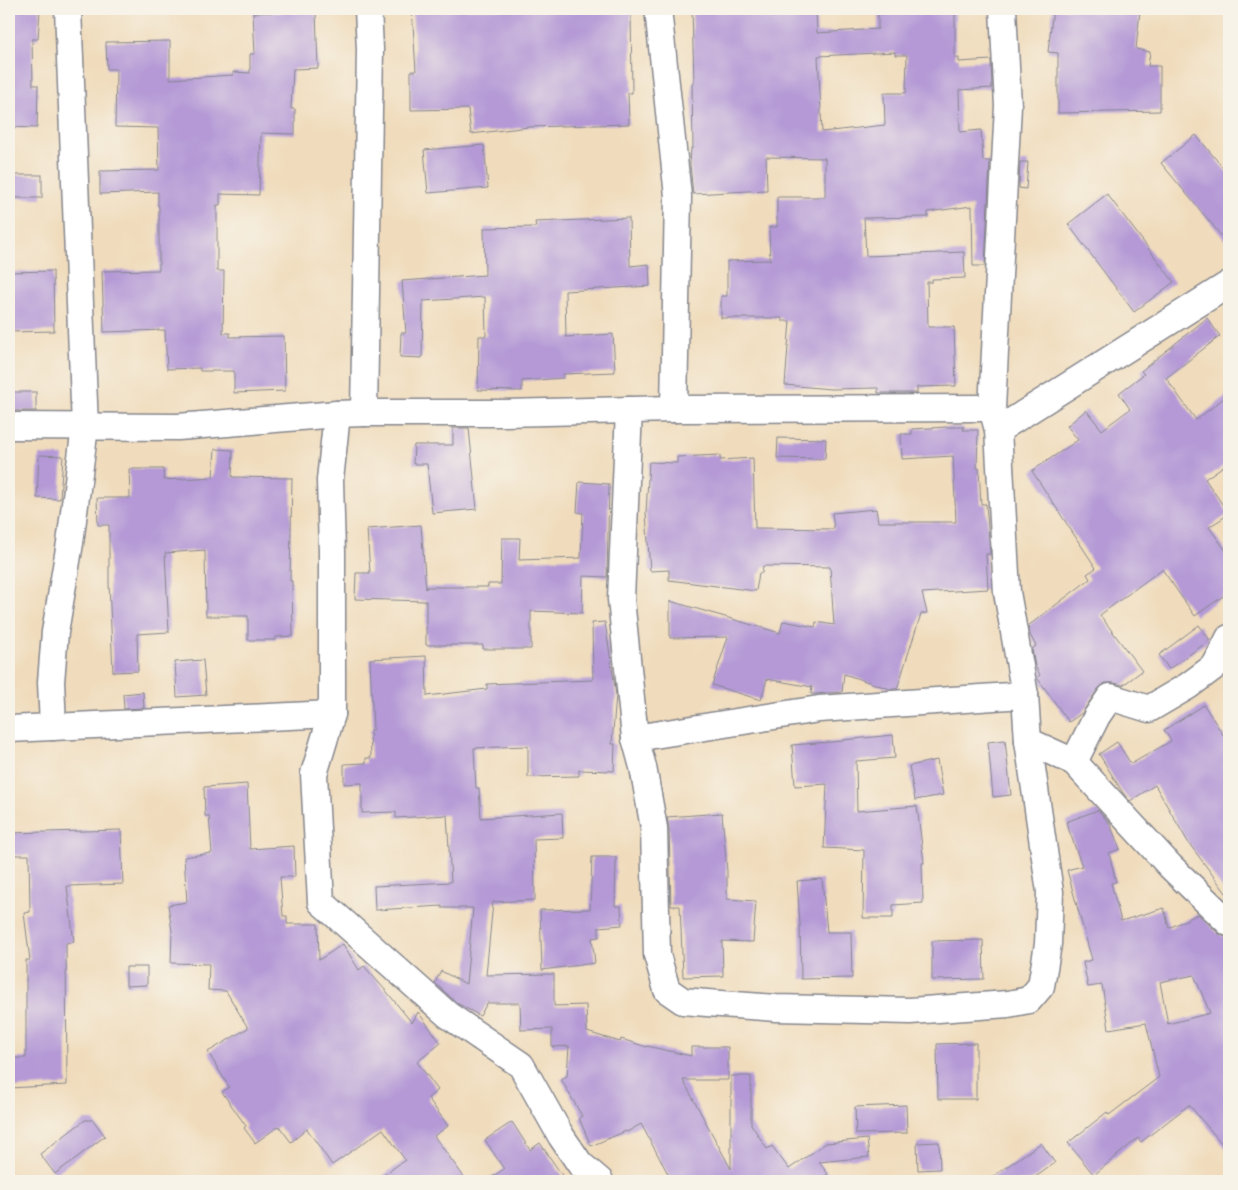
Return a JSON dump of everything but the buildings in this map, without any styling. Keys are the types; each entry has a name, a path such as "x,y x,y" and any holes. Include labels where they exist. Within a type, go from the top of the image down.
{"street":[{"path":"53,727 51,682 55,632 70,543 85,426 68,9"},
{"path":"364,413 370,49 368,9"},
{"path":"658,9 678,196 674,409"},
{"path":"629,410 621,599 635,738 643,767 654,828 657,955 667,990 684,1001 776,1008 910,1011 1008,1004 1028,1000 1041,986 1048,944 1050,892 1028,741 1025,695 1007,592 995,419 1008,106 1003,9"},
{"path":"9,426 178,427 364,413 504,413 674,409 995,419 1229,284"},
{"path":"337,414 330,480 332,714 314,774 321,902 448,1015 520,1065 561,1136 580,1164 600,1181"},
{"path":"1074,762 1097,716 1110,697 1149,709 1188,686 1215,666 1229,638"},
{"path":"635,738 819,710 1025,695"},
{"path":"9,729 332,714"},
{"path":"1028,741 1074,762 1170,866 1229,923"}]}
